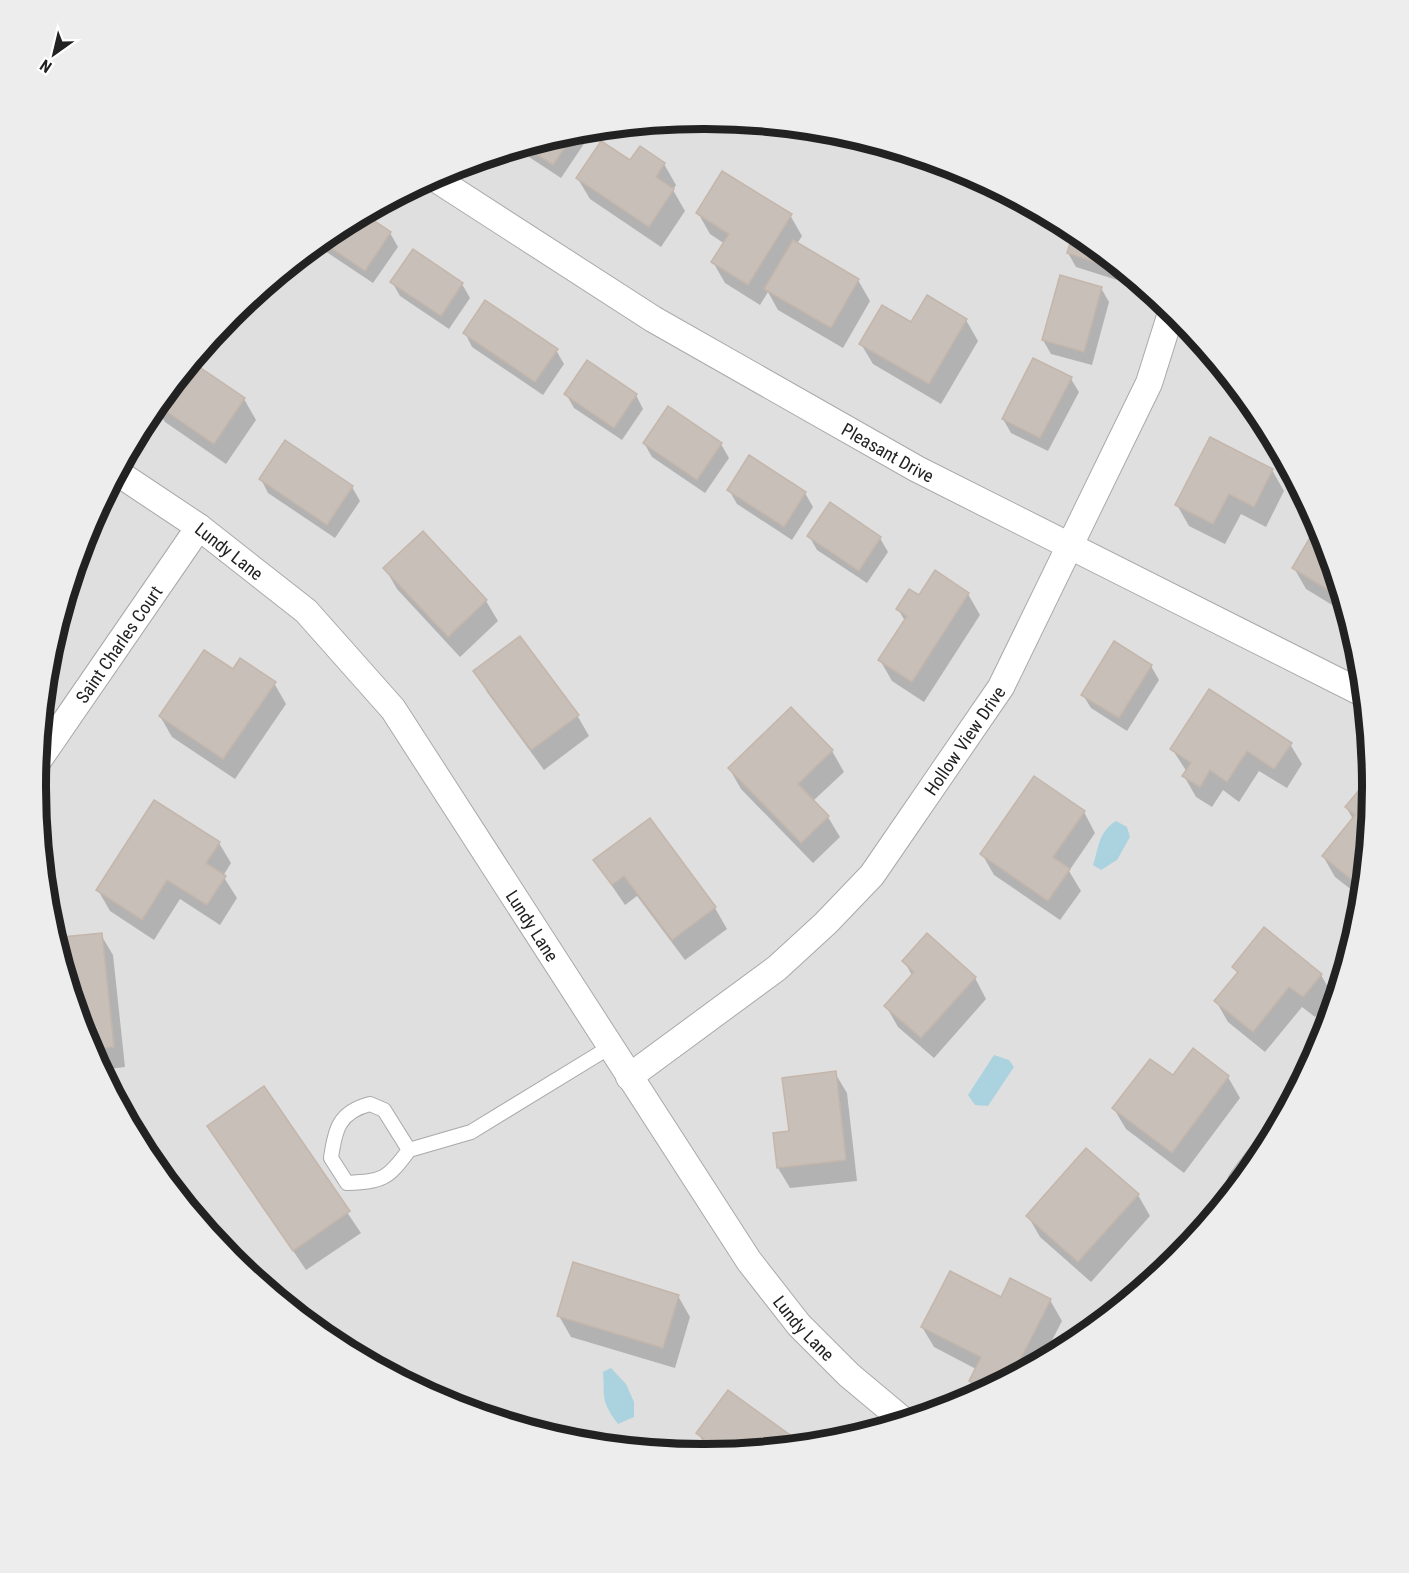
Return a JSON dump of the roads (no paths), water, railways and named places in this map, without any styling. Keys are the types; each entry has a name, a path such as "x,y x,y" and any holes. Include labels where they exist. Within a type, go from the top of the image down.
{"street":[{"name":"Pleasant Drive","path":"443,183 653,319 917,468 1072,544 1355,689"},
{"name":"Hollow View Drive","path":"629,1077 777,968 826,923 872,875 1001,687 1149,383 1169,320"},
{"name":"Lundy Lane","path":"124,476 198,527 306,611 393,709 749,1261 799,1325 849,1375 897,1415"},
{"name":"Saint Charles Court","path":"48,748 198,527"}],"lane":[{"path":"409,1150 384,1110 370,1104 351,1109 334,1133 331,1158 346,1183 377,1182 394,1172 409,1150 471,1131 610,1047"}],"water":[{"path":"1116,821 1127,827 1130,837 1117,860 1101,870 1093,865 1098,847 1102,835"},
{"path":"994,1055 1009,1060 1014,1067 988,1106 975,1105 968,1095"},
{"path":"611,1368 626,1384 634,1402 634,1417 618,1424 604,1398 603,1372"}]}
